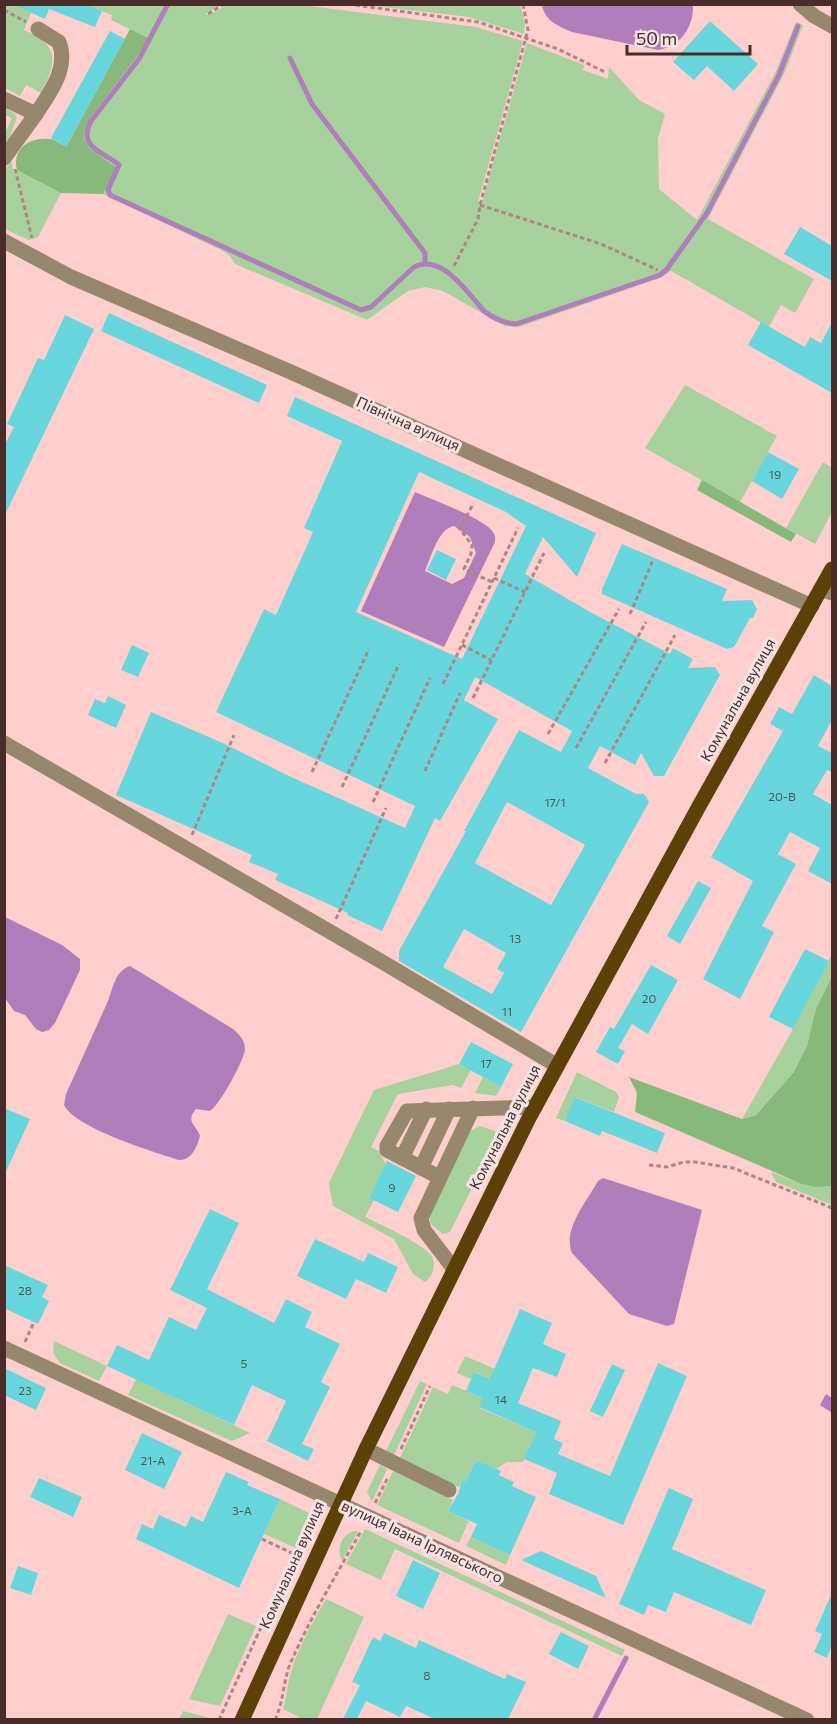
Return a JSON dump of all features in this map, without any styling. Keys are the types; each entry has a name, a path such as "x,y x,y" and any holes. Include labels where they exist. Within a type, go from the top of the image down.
{"main road":[{"name":"Комунальна вулиця","path":"242,1719 366,1449 534,1107 812,606 827,591 832,569"}],"street":[{"path":"800,4 814,16 832,26"},
{"path":"7,154 56,82 62,58 59,42 39,29"},
{"path":"4,99 36,114"},
{"name":"Північна вулиця","path":"4,241 71,277 304,377 812,606"},
{"path":"4,743 330,931 556,1065"},
{"path":"439,1177 388,1151 387,1146 405,1112 426,1109 534,1107"},
{"path":"454,1269 424,1230 421,1222 422,1213 473,1108"},
{"path":"421,1168 449,1109"},
{"name":"вулиця Івана Ірлявського","path":"11,1351 807,1719"},
{"path":"366,1449 449,1490"}],"path":[{"path":"208,14 224,4"},
{"path":"348,4 465,20 526,37 558,49 605,72"},
{"path":"453,266 478,219 526,37 527,22 523,4"},
{"path":"4,10 39,29"},
{"path":"7,154 32,235 30,255"},
{"path":"480,205 601,244 658,270"},
{"path":"472,506 460,530 472,544 471,554 464,568 492,582"},
{"path":"443,684 518,528"},
{"path":"473,698 544,553"},
{"path":"630,614 653,560"},
{"path":"494,578 525,592"},
{"path":"548,734 619,609"},
{"path":"576,748 646,622"},
{"path":"605,762 675,635"},
{"path":"462,645 491,660"},
{"path":"312,772 369,649"},
{"path":"342,787 399,664"},
{"path":"374,802 430,678"},
{"path":"425,771 460,693"},
{"path":"186,848 234,735"},
{"path":"330,931 386,808"},
{"path":"649,1165 658,1167 695,1162 733,1168 832,1208"},
{"path":"11,1351 34,1322"},
{"path":"275,1719 282,1703 286,1678 309,1625 368,1518 430,1386"},
{"path":"219,1719 321,1495"},
{"path":"262,1539 294,1554"}],"green space":[{"path":"293,4 476,27 523,41 478,202 482,203 527,43 584,65 583,70 608,79 609,67 639,100 665,114 658,138 659,189 697,220 776,71 796,22 803,25 785,72 708,219 814,279 795,313 781,305 769,327 671,271 660,278 519,327 505,326 443,291 425,287 408,291 367,320 235,264 230,256 221,250 103,194 117,168 89,148 84,139 84,132 90,118 136,58 148,38 111,20 112,15 86,5 222,5 206,15 226,5"},
{"path":"4,5 34,5 24,30 44,42 52,56 50,72 41,93 26,85 20,96 5,88"},
{"path":"367,5 520,5 525,23 524,34 469,17"},
{"path":"130,29 148,38 136,58 90,118 84,132 84,139 89,148 117,168 103,194 61,193 17,170 17,156 29,142 51,139 66,147"},
{"path":"5,108 17,117 4,146 5,133 12,118 5,115"},
{"path":"11,161 14,174 17,170 61,193 38,237 29,240 5,229 5,170"},
{"path":"685,385 777,436 740,502 645,448"},
{"path":"823,462 832,468 832,512 815,544 786,528"},
{"path":"702,480 796,534 791,542 697,490"},
{"path":"832,954 832,976 816,1010 801,1060 794,1072 756,1115 742,1119 793,1029"},
{"path":"832,976 832,1186 817,1187 802,1184 635,1112 637,1093 629,1077 742,1119 756,1115 794,1072 807,1046 816,1009"},
{"path":"459,1064 471,1070 461,1088 453,1085 398,1094 371,1147 379,1151 386,1165 369,1197 374,1200 365,1217 420,1246 432,1257 434,1267 432,1274 425,1282 413,1274 394,1239 333,1206 329,1183 374,1090"},
{"path":"577,1072 616,1092 619,1097 614,1112 576,1097 565,1121 556,1118"},
{"path":"483,1077 501,1087 496,1096 475,1093"},
{"path":"480,1126 495,1131 496,1140 450,1232 443,1234 431,1224 429,1215 470,1131"},
{"path":"771,1172 809,1185 832,1186 832,1205 776,1182"},
{"path":"54,1341 107,1366 99,1381 60,1363 53,1353"},
{"path":"465,1356 495,1369 491,1379 475,1372 471,1379 457,1373"},
{"path":"136,1379 250,1433 232,1441 128,1395"},
{"path":"420,1381 427,1384 394,1455 386,1451"},
{"path":"452,1385 483,1398 479,1408 536,1432 523,1462 507,1462 496,1469 476,1460 465,1482 462,1481 459,1487 400,1458 433,1387 448,1394"},
{"path":"380,1465 387,1469 372,1502 367,1492"},
{"path":"393,1471 453,1500 448,1511 469,1521 459,1543 377,1505"},
{"path":"280,1499 311,1514 296,1548 264,1534"},
{"path":"365,1529 625,1650 622,1656 395,1549 381,1580 346,1564"},
{"path":"354,1531 358,1531 342,1561 341,1543"},
{"path":"471,1537 510,1555 506,1565 466,1546"},
{"path":"326,1599 364,1617 317,1719 299,1719 283,1709 289,1681 302,1644"},
{"path":"228,1614 256,1626 220,1706 189,1699"},
{"path":"183,1711 214,1719 179,1719"}],"shaded area":[{"path":"542,5 693,5 691,21 684,35 673,45 658,50 572,32 549,19"},
{"path":"415,492 469,515 493,532 495,542 444,647 361,611","holes":["454,526 470,537 476,553 464,578 452,584 425,571 439,538 448,528"]},
{"path":"5,917 62,945 80,959 80,970 55,1023 49,1030 42,1032 36,1029 25,1015 14,1011 5,998"},
{"path":"130,966 233,1029 244,1043 245,1049 241,1062 219,1101 210,1111 196,1109 193,1113 191,1120 200,1136 193,1152 184,1159 179,1160 116,1138 83,1122 71,1114 64,1105 66,1094 115,981 125,968"},
{"path":"603,1178 702,1210 674,1324 667,1326 629,1314 572,1253 570,1235 573,1225 598,1181"},
{"path":"826,1394 832,1398 832,1413 820,1405"}],"building":[{"path":"12,4 86,4 102,11 95,27 49,9 45,19"},
{"path":"710,21 758,64 734,91 707,66 694,80 673,62"},
{"path":"110,31 125,39 66,147 51,138"},
{"path":"800,227 832,246 832,281 784,254"},
{"path":"109,313 267,385 259,403 101,331"},
{"path":"65,315 94,329 4,517 4,446 14,427 7,424 38,358 44,360"},
{"path":"761,322 805,347 810,337 821,343 832,322 832,393 748,345"},
{"path":"295,397 596,533 577,577 543,537 525,574 670,654 673,648 693,659 688,668 715,667 720,675 664,776 654,776 641,753 635,765 600,746 588,768 636,794 644,794 649,802 521,1032 399,961 399,951 519,730 561,752 572,731 475,677 464,700 498,719 440,821 435,818 382,931 275,880 278,874 249,862 252,855 116,795 151,712 405,828 415,806 216,712 264,609 276,615 313,532 304,528 342,441 287,416","holes":["419,472 506,512 526,526 462,659 356,612","507,802 585,845 551,905 475,863","464,929 506,953 497,969 504,973 492,994 443,967"]},
{"path":"768,452 799,469 782,499 752,481"},
{"path":"622,544 727,589 722,601 752,600 757,609 734,647 727,649 602,594 602,589"},
{"path":"437,550 456,559 446,580 427,570"},
{"path":"132,645 149,653 138,677 121,670"},
{"path":"814,675 832,686 832,720 818,746 832,753 832,772 827,770 813,794 832,805 832,884 808,871 820,848 790,832 778,854 796,864 762,926 774,932 740,999 703,979 753,881 711,857 783,731 770,724 779,707 792,714"},
{"path":"108,696 126,705 116,728 88,715 95,699 105,703"},
{"path":"698,881 711,888 680,944 667,936"},
{"path":"805,949 829,961 793,1029 769,1017"},
{"path":"651,965 678,980 648,1034 632,1024 618,1048 625,1051 618,1064 596,1052 610,1027 614,1029"},
{"path":"471,1042 513,1064 501,1087 459,1064"},
{"path":"575,1097 665,1133 657,1153 602,1131 600,1136 565,1121"},
{"path":"4,1108 30,1119 4,1176"},
{"path":"387,1161 416,1176 398,1212 369,1198"},
{"path":"210,1209 239,1223 207,1289 274,1323 286,1299 312,1312 305,1327 340,1344 321,1382 330,1387 302,1444 314,1449 308,1461 267,1441 286,1401 252,1385 234,1425 107,1366 117,1345 149,1360 169,1317 196,1330 207,1308 170,1290"},
{"path":"315,1239 364,1262 368,1253 398,1267 386,1293 356,1279 346,1299 297,1276"},
{"path":"4,1265 48,1285 42,1297 49,1301 38,1324 4,1308"},
{"path":"520,1309 552,1323 543,1344 566,1354 557,1377 533,1368 518,1403 561,1421 554,1439 563,1443 558,1454 610,1476 658,1363 687,1376 623,1525 549,1494 557,1473 524,1459 536,1432 479,1407 483,1398 466,1391 474,1372 490,1379"},
{"path":"612,1364 625,1370 603,1417 590,1411"},
{"path":"4,1368 46,1388 36,1410 4,1395"},
{"path":"142,1433 182,1452 164,1489 125,1470"},
{"path":"476,1460 501,1471 499,1475 514,1482 512,1486 536,1497 510,1555 471,1537 477,1524 448,1511 458,1494 462,1480 465,1482"},
{"path":"226,1472 249,1482 247,1485 280,1499 239,1588 136,1539 142,1524 153,1529 159,1515 186,1527 191,1516 203,1522"},
{"path":"39,1478 82,1497 73,1517 30,1497"},
{"path":"669,1488 693,1499 672,1549 766,1590 751,1625 674,1592 666,1612 648,1605 644,1615 619,1604"},
{"path":"541,1551 596,1576 606,1598 521,1560"},
{"path":"413,1560 440,1573 423,1609 396,1596"},
{"path":"18,1566 38,1573 31,1595 10,1588"},
{"path":"832,1593 832,1645 827,1658 814,1652 822,1634 815,1631"},
{"path":"561,1632 589,1646 578,1669 549,1654"},
{"path":"384,1633 416,1648 419,1640 505,1679 507,1674 526,1682 508,1719 435,1719 406,1706 400,1717 366,1701 357,1719 343,1719 360,1685 352,1682 373,1637 380,1641"}],"waterway":[{"path":"168,4 139,59 91,121 88,130 89,143 119,165 108,190 110,195 361,310 371,307 414,267 424,264 434,265 453,277 488,314 507,323 516,324 660,275 667,269 707,213 779,75 798,26"},
{"path":"290,58 312,104 425,253 425,263"},
{"path":"594,1720 626,1658"}]}
